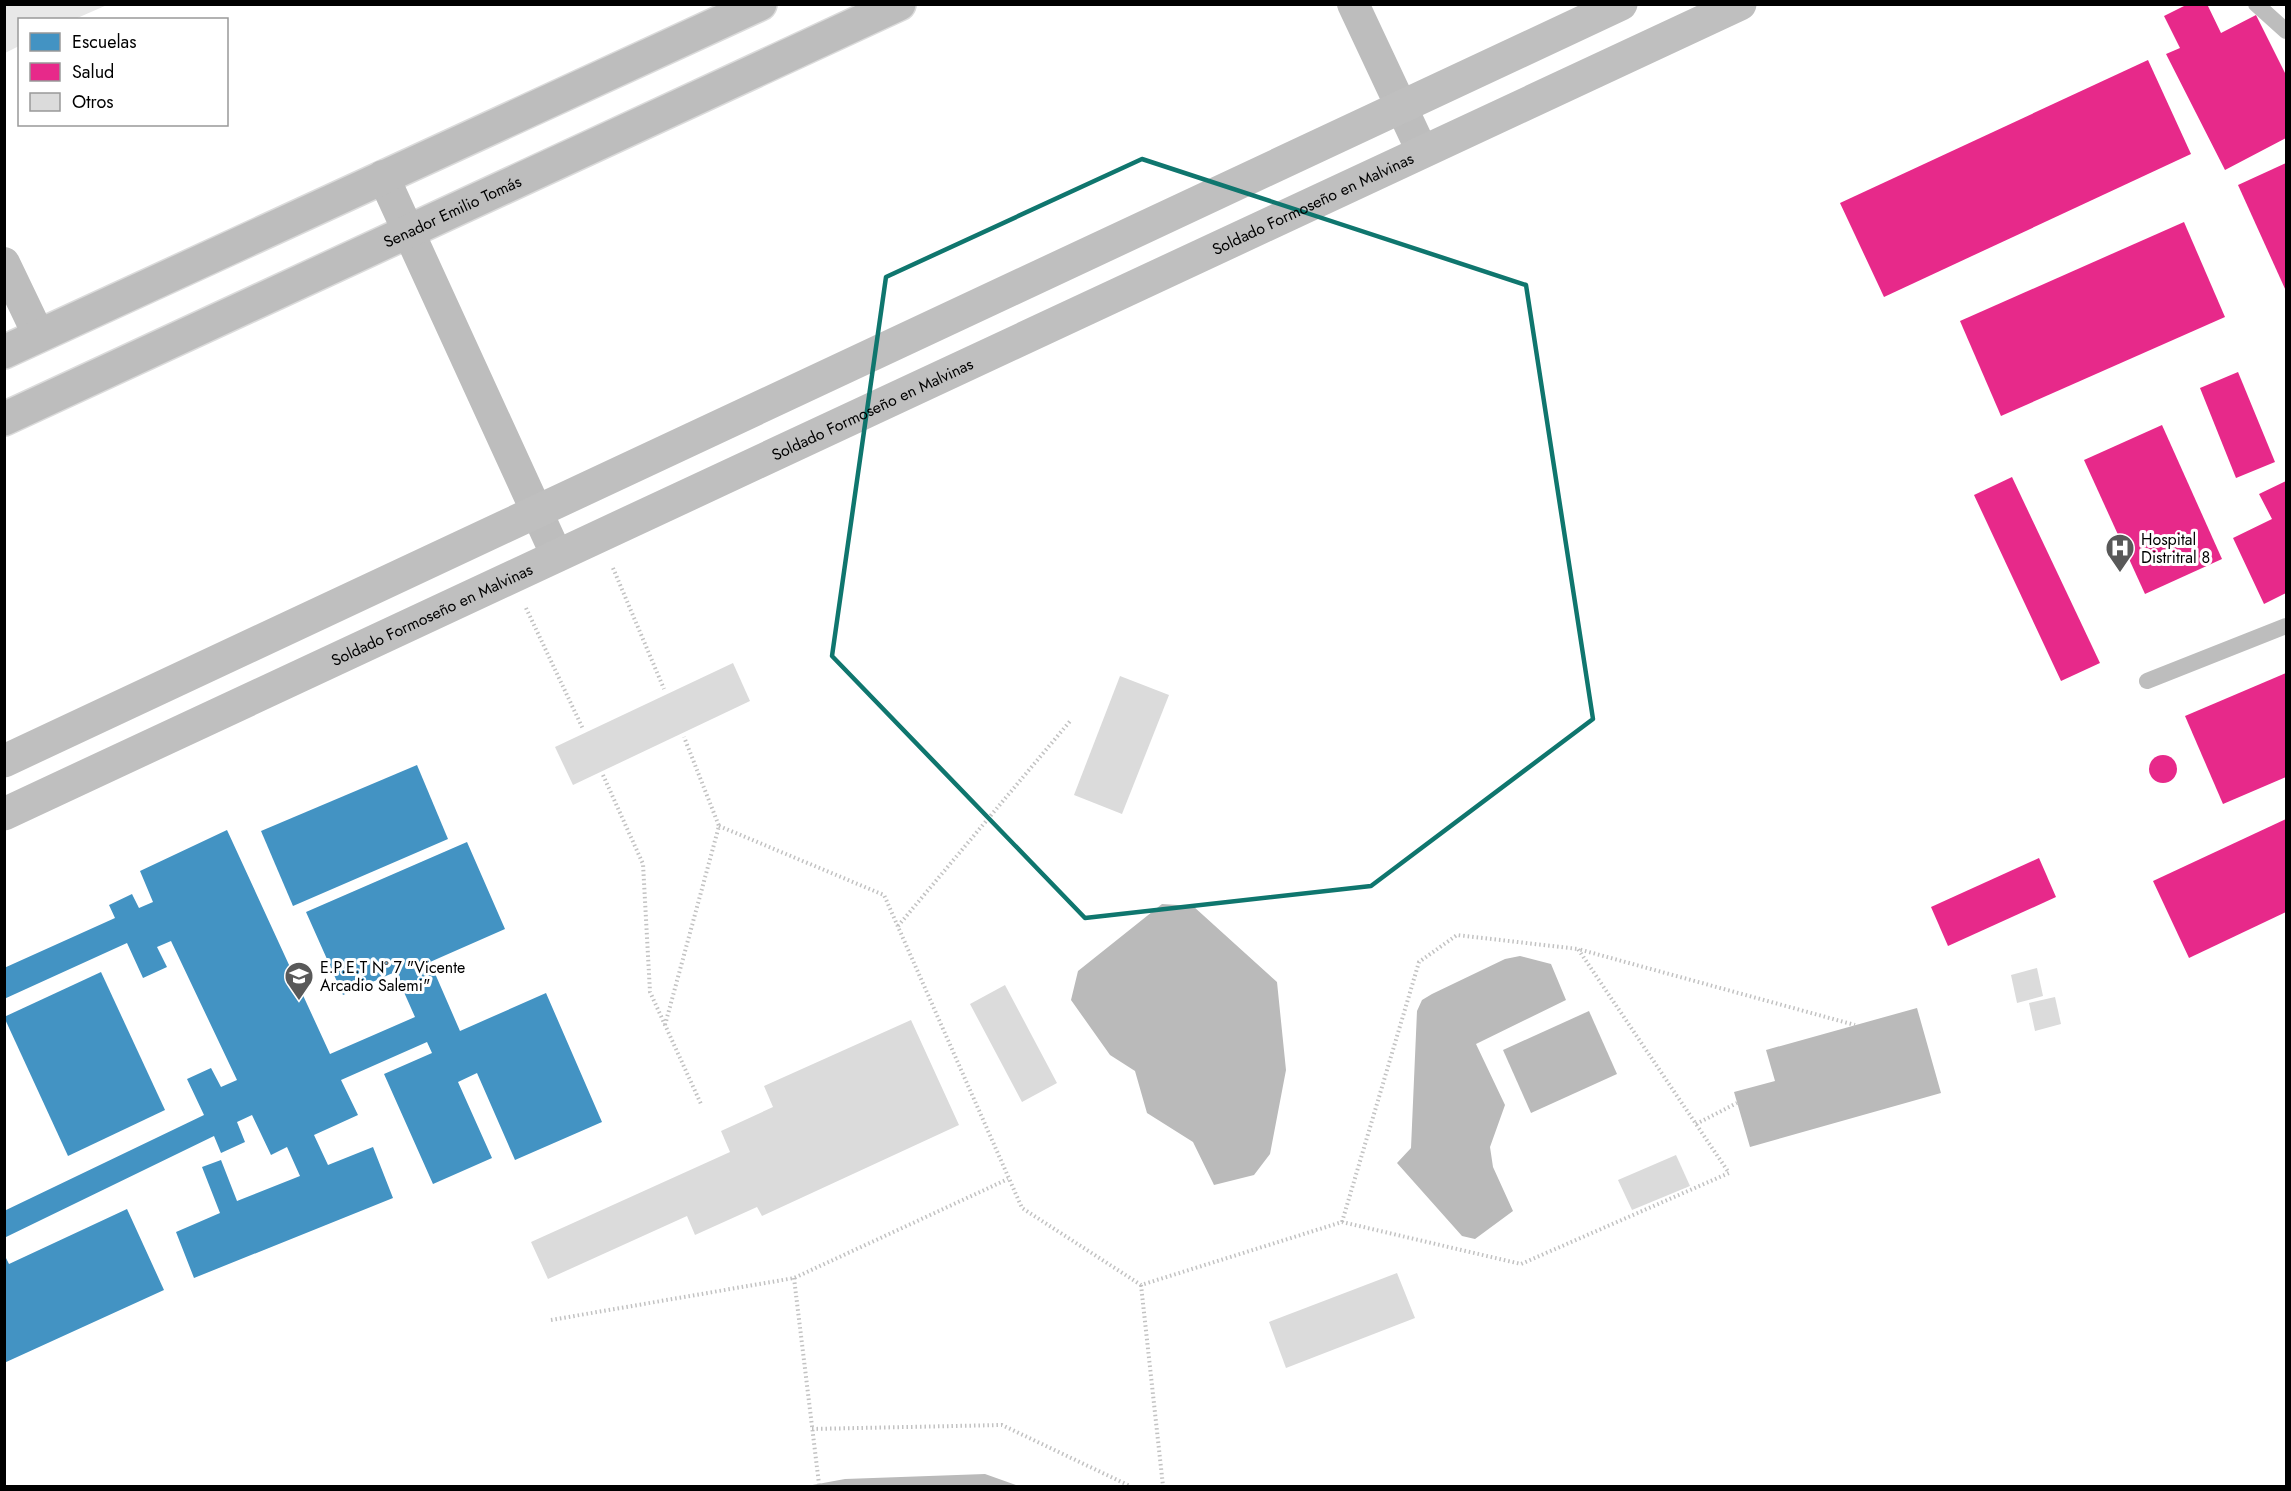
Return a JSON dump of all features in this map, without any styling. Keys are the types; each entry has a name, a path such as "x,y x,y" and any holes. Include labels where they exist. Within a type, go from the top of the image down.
{"main road":[{"path":"4,352 760,4"},
{"name":"Senador Emilio Tomás","path":"4,419 899,4"},
{"path":"4,761 1621,4"},
{"name":"Soldado Formoseño en Malvinas","path":"4,814 1740,4"}],"street":[{"path":"1353,4 1399,107 1422,151"},
{"path":"383,176 557,556"},
{"path":"4,262 39,336"}],"lane":[{"path":"2256,4 2286,31"},
{"path":"2147,681 2286,626"}],"path":[{"path":"599,536 664,689"},
{"path":"512,577 583,729"},
{"path":"898,926 1071,720"},
{"path":"665,1026 719,826 684,737"},
{"path":"603,775 643,864 650,992 701,1104"},
{"path":"719,826 884,895 1022,1208 1141,1285"},
{"path":"1342,1222 1419,962 1457,935 1578,949 1856,1025"},
{"path":"1141,1285 1342,1222 1521,1264 1729,1173 1578,949"},
{"path":"1696,1124 1737,1103"},
{"path":"551,1320 794,1278 1008,1179"},
{"path":"794,1278 819,1484"},
{"path":"1141,1285 1163,1486"},
{"path":"812,1429 1002,1425 1130,1486"}],"highlighted area":[{"path":"1142,159 1526,285 1593,719 1371,886 1085,918 832,656 886,277"}],"shaded area":[{"path":"5,4 107,4 77,18 18,18 18,46 5,53"},
{"path":"1162,904 1193,906 1277,982 1286,1070 1270,1154 1254,1175 1214,1185 1193,1142 1147,1113 1135,1071 1110,1055 1071,1000 1078,971"},
{"path":"1520,956 1551,964 1566,1000 1476,1044 1505,1105 1490,1147 1493,1167 1513,1211 1475,1239 1462,1236 1397,1163 1411,1148 1417,1011 1422,1000 1432,994 1505,959"},
{"path":"1917,1008 1941,1093 1750,1147 1734,1092 1775,1081 1766,1050"},
{"path":"1589,1011 1617,1074 1531,1113 1503,1050"},
{"path":"985,1474 1019,1486 807,1486 845,1479"}],"building: Escuelas":[{"path":"417,765 448,839 293,906 261,831"},
{"path":"227,830 330,1054 415,1017 395,972 343,995 306,912 467,842 505,929 430,962 460,1031 546,993 602,1122 515,1160 477,1073 458,1082 492,1158 433,1184 384,1074 432,1053 427,1042 341,1080 358,1115 314,1135 328,1165 373,1147 393,1198 194,1278 176,1232 220,1213 202,1167 221,1160 237,1201 300,1176 287,1147 271,1155 252,1115 237,1122 245,1142 221,1153 214,1136 4,1238 4,1211 204,1115 187,1079 211,1068 221,1087 237,1080 171,941 157,947 167,967 143,978 127,943 4,999 4,968 115,918 109,905 132,894 139,908 153,902 140,871"},
{"path":"101,972 165,1110 68,1156 4,1017"},
{"path":"127,1209 164,1290 4,1363 4,1254 9,1264"}],"building: Salud":[{"path":"2188,4 2207,4 2221,33 2256,15 2286,75 2286,138 2225,170 2166,54 2180,48 2164,16"},
{"path":"2148,60 2191,154 1884,297 1840,203"},
{"path":"2286,163 2286,291 2238,185"},
{"path":"2184,222 2225,317 2001,416 1960,321"},
{"path":"2238,372 2275,462 2236,478 2200,388"},
{"path":"2162,425 2222,559 2145,594 2084,460"},
{"path":"2012,477 2100,663 2061,681 1974,495"},
{"path":"2286,481 2286,593 2264,604 2233,538 2272,519 2259,494"},
{"path":"2286,673 2286,777 2223,804 2185,716"},
{"path":"2163,755 2173,759 2177,769 2173,779 2163,783 2153,779 2149,769 2153,759"},
{"path":"2286,819 2286,912 2189,958 2153,881"},
{"path":"2039,858 2056,897 1948,946 1931,907"}],"building: Otros":[{"path":"733,663 750,701 573,785 555,747"},
{"path":"1120,676 1169,695 1122,814 1074,795"},
{"path":"2037,968 2043,996 2017,1003 2011,975"},
{"path":"1005,985 1057,1083 1022,1102 970,1004"},
{"path":"2055,997 2061,1024 2035,1031 2029,1003"},
{"path":"911,1020 959,1125 762,1216 757,1207 695,1235 687,1216 548,1279 531,1242 730,1152 721,1131 773,1107 764,1086"},
{"path":"1676,1155 1690,1186 1632,1210 1618,1180"},
{"path":"1397,1273 1415,1318 1286,1368 1269,1322"}],"place":[{"name":"Hospital Distritral 8","path":"2120,574"},
{"name":"E.P.E.T N° 7 \"Vicente Arcadio Salemi\"","path":"299,1002"}]}
